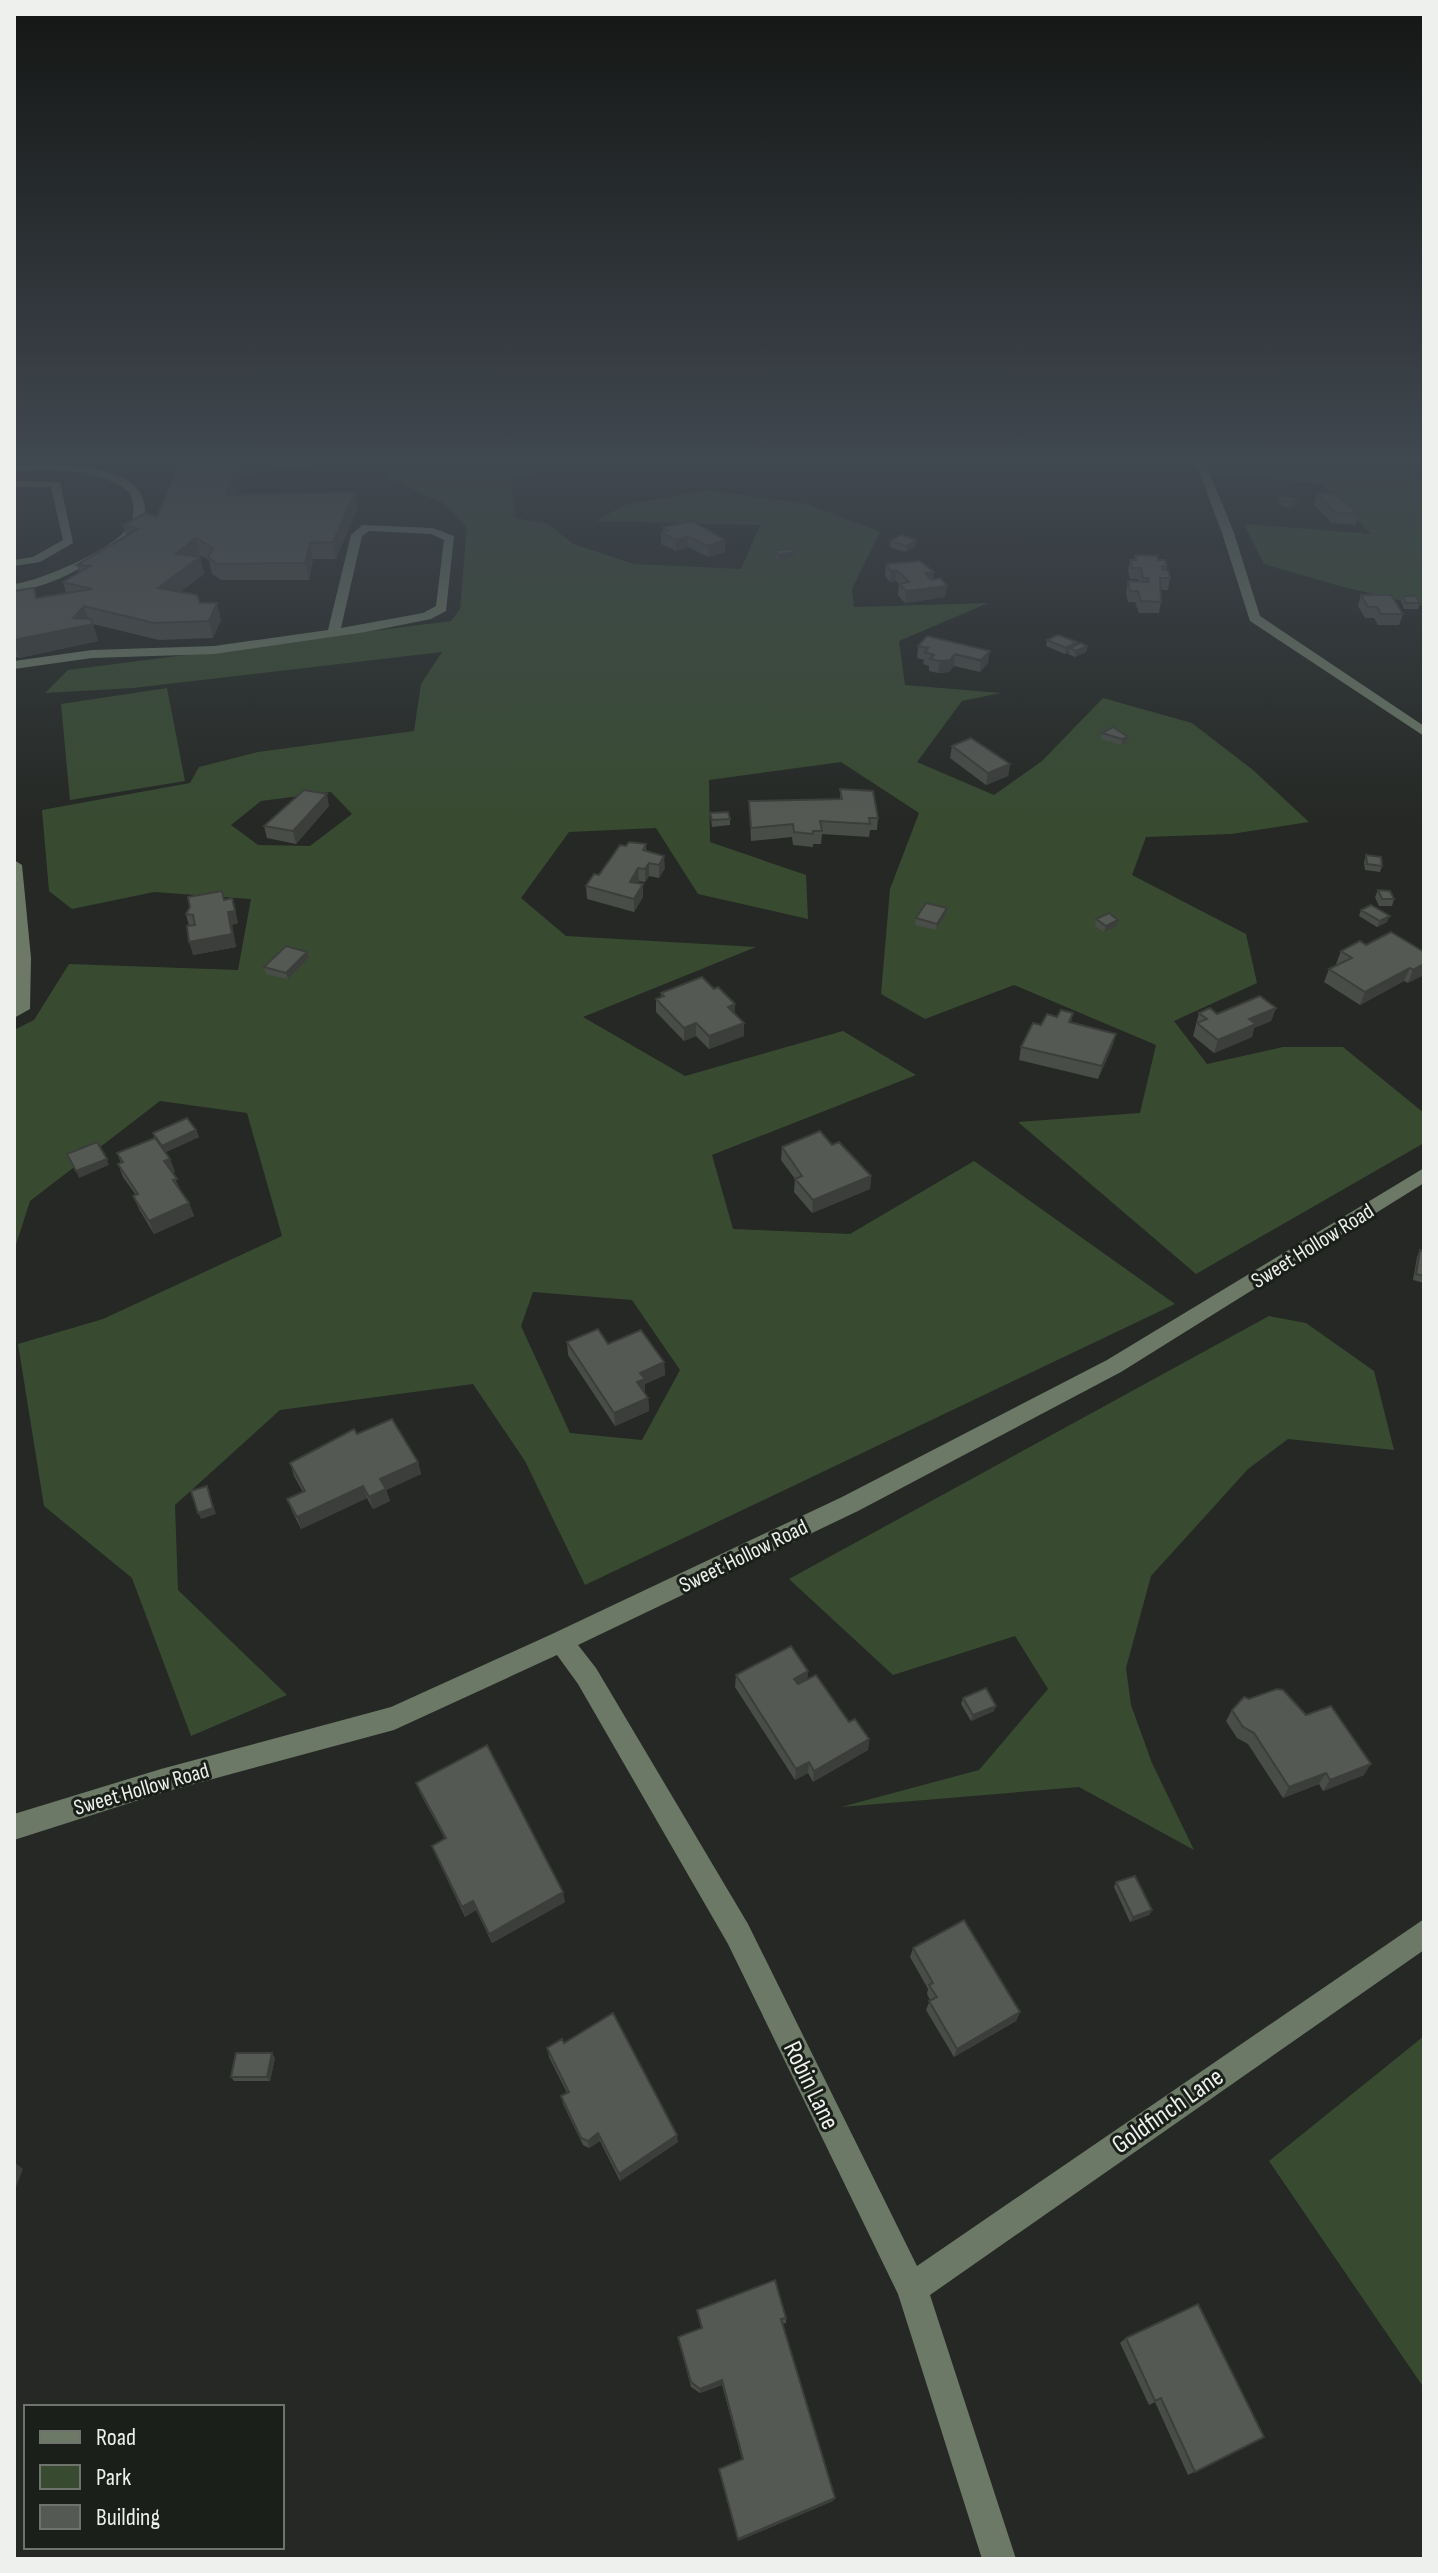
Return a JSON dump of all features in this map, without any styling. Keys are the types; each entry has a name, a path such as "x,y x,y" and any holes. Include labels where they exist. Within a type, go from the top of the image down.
{"street":[{"path":"14,588 41,581"},
{"path":"334,632 346,581"},
{"path":"14,665 92,654 187,653 427,616 442,608 445,581"},
{"path":"1243,581 1254,618 1424,732"},
{"path":"14,865 23,958 22,1009 14,1013"},
{"name":"Sweet Hollow Road","path":"14,1827 161,1781 394,1718 561,1642 850,1504 1114,1366 1424,1174"},
{"name":"Robin Lane","path":"561,1642 587,1676 738,1934 912,2289 999,2559"},
{"name":"Goldfinch Lane","path":"912,2289 1424,1933"}],"green space":[{"path":"462,581 856,581 852,589 854,607 988,603 899,641 905,685 1001,693 962,701 917,762 994,795 1042,761 1103,698 1192,723 1253,770 1309,822 1231,834 1146,837 1132,875 1246,934 1257,983 1174,1021 1207,1064 1283,1047 1343,1047 1424,1113 1424,1143 1196,1274 1018,1122 1140,1113 1156,1045 1014,985 925,1019 881,994 890,889 919,813 841,762 709,780 710,842 806,875 808,919 698,894 656,828 569,832 521,898 566,936 756,947 583,1017 685,1076 843,1031 916,1075 712,1155 733,1229 850,1234 974,1161 1175,1304 585,1585 525,1461 473,1384 280,1410 175,1505 178,1590 287,1695 191,1736 132,1578 44,1506 18,1344 103,1319 282,1236 247,1113 160,1101 30,1201 14,1251 14,1030 34,1020 69,964 238,970 251,899 154,892 72,909 49,891 42,810 190,783 199,767 258,752 414,731 421,684 442,652 133,688 45,693 68,670 451,621 460,609","holes":["331,792 352,814 310,846 258,845 231,825 261,801","533,1292 632,1300 680,1370 642,1440 570,1433 521,1326"]},
{"path":"1323,581 1424,581 1424,606"},
{"path":"167,688 185,781 70,800 61,704"},
{"path":"1269,1316 1306,1323 1374,1371 1394,1450 1288,1439 1248,1469 1151,1576 1126,1668 1131,1705 1152,1763 1194,1850 1079,1787 841,1807 979,1770 1048,1689 1015,1636 893,1675 789,1579"},
{"path":"1424,2036 1424,2388 1269,2161"}],"building":[{"path":"167,581 158,588 197,595 200,603 217,603 209,621 154,623 84,606 73,618 91,619 93,624 14,640 14,591 34,588 36,598 92,589 63,582"},
{"path":"943,581 947,586 906,591 899,584"},
{"path":"1128,581 1160,581 1161,602 1141,601 1138,591 1130,591"},
{"path":"1361,595 1391,595 1403,614 1381,614 1377,607 1368,607"},
{"path":"1403,596 1416,596 1420,603 1406,603"},
{"path":"1058,635 1077,642 1066,648 1047,640"},
{"path":"927,636 990,651 981,660 955,654 950,660 930,659 934,655 925,652 928,648 918,646"},
{"path":"1081,643 1087,646 1076,651 1070,648"},
{"path":"1113,727 1128,737 1122,739 1102,733"},
{"path":"971,738 1010,764 988,773 952,746"},
{"path":"840,789 873,791 878,818 869,818 870,824 820,821 822,831 813,831 813,834 794,832 793,824 751,828 749,801 842,799"},
{"path":"304,790 327,794 293,831 264,826"},
{"path":"728,812 730,819 712,820 710,813"},
{"path":"629,842 646,844 643,850 664,856 659,865 649,863 645,869 638,868 630,882 643,884 634,899 586,886 594,874 599,875 620,845 626,846"},
{"path":"1366,855 1381,857 1382,866 1367,864"},
{"path":"1378,890 1390,891 1394,899 1382,899"},
{"path":"222,891 224,900 232,898 235,911 228,912 232,934 189,942 187,926 195,925 193,915 186,914 190,907 188,897"},
{"path":"926,903 947,908 937,924 916,918"},
{"path":"1371,905 1390,916 1380,921 1361,910"},
{"path":"1109,913 1118,920 1106,926 1096,919"},
{"path":"1391,932 1424,952 1424,964 1365,992 1329,969 1352,958 1341,951 1360,941 1366,945"},
{"path":"286,946 307,952 286,973 264,967"},
{"path":"702,977 735,1004 728,1007 744,1023 709,1036 696,1023 684,1028 656,999 664,996 661,993"},
{"path":"1260,996 1276,1008 1249,1019 1256,1024 1218,1040 1197,1023 1207,1019 1199,1013 1210,1008 1217,1014"},
{"path":"1061,1010 1073,1013 1069,1022 1116,1034 1102,1066 1021,1047 1033,1023 1041,1025 1047,1014 1057,1017"},
{"path":"187,1118 196,1130 162,1146 153,1133"},
{"path":"820,1131 832,1145 839,1142 871,1176 813,1200 795,1179 802,1176 782,1147"},
{"path":"155,1138 170,1159 164,1161 189,1203 149,1221 133,1196 138,1194 118,1164 123,1162 117,1153"},
{"path":"97,1142 107,1159 76,1171 67,1154"},
{"path":"1420,1250 1424,1252 1424,1276 1416,1274"},
{"path":"598,1329 608,1344 641,1330 664,1362 640,1373 645,1379 637,1382 648,1398 614,1413 567,1342"},
{"path":"392,1419 418,1462 380,1479 386,1489 369,1497 363,1486 297,1517 287,1499 305,1491 290,1463 354,1429 357,1434"},
{"path":"207,1486 213,1508 198,1513 191,1491"},
{"path":"791,1646 808,1671 794,1679 798,1684 816,1675 849,1722 855,1719 869,1739 814,1771 809,1762 796,1769 736,1675"},
{"path":"986,1688 996,1706 973,1715 963,1698"},
{"path":"1277,1689 1283,1690 1306,1715 1331,1706 1371,1764 1330,1780 1326,1773 1289,1787 1254,1733 1243,1727 1232,1710 1244,1697 1249,1699"},
{"path":"487,1745 563,1892 489,1934 473,1901 462,1907 432,1846 446,1838 416,1783"},
{"path":"1135,1876 1152,1910 1133,1917 1116,1882"},
{"path":"964,1920 1020,2012 957,2049 929,2001 937,1997 929,1985 933,1983 913,1948"},
{"path":"613,2013 677,2135 619,2174 598,2133 588,2141 581,2138 561,2096 569,2092 547,2048 562,2039 564,2043"},
{"path":"236,2053 272,2053 267,2077 231,2077"},
{"path":"775,2280 786,2318 781,2319 835,2498 738,2539 719,2469 743,2459 722,2380 700,2389 691,2382 678,2337 702,2328 697,2310"},
{"path":"1198,2304 1264,2437 1195,2472 1161,2398 1155,2401 1126,2338"}]}
